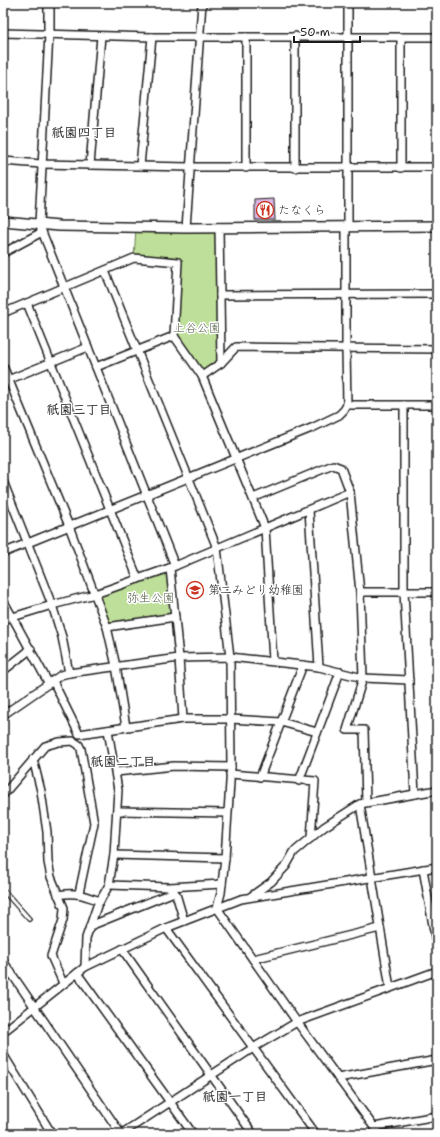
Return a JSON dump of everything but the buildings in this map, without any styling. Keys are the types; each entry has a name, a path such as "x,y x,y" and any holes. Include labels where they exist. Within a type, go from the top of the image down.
{"street":[{"path":"50,3 41,164 40,228 146,494 172,567 183,719"},
{"path":"186,228 202,3"},
{"path":"3,553 314,427 338,415 344,410 347,405 346,295 348,3"},
{"path":"3,33 152,37 437,37"},
{"path":"90,165 101,36"},
{"path":"295,36 295,168"},
{"path":"401,36 401,168"},
{"path":"140,166 152,37"},
{"path":"246,37 246,168"},
{"path":"3,161 41,164 246,168 437,167"},
{"path":"3,221 40,228 67,226 186,228 437,226"},
{"path":"219,227 221,363"},
{"path":"3,253 40,228"},
{"path":"3,313 134,258 178,262 174,336 202,376 265,528 273,661"},
{"path":"105,271 217,548 230,657 231,770 225,858 217,908 297,1022 379,1134"},
{"path":"220,296 437,294"},
{"path":"28,303 138,579"},
{"path":"96,366 174,336"},
{"path":"221,346 346,349 437,348"},
{"path":"6,381 88,347"},
{"path":"202,376 221,363 236,347"},
{"path":"3,366 6,381 68,526 107,627 116,666 126,727"},
{"path":"347,405 437,405"},
{"path":"404,405 404,592 415,794"},
{"path":"253,498 333,465 341,468 350,492 360,592 363,678 346,730 364,730 363,803 371,878 390,988"},
{"path":"3,481 52,605 62,637 69,673"},
{"path":"3,620 95,594 172,567 350,492"},
{"path":"309,510 319,667"},
{"path":"360,592 437,592"},
{"path":"3,600 51,682 79,734 183,719 230,719 282,722 317,732"},
{"path":"107,627 175,617"},
{"path":"3,671 31,649"},
{"path":"3,715 61,675 179,658 230,657 273,661 319,667 363,678 409,680"},
{"path":"260,777 303,665"},
{"path":"300,781 340,672"},
{"path":"85,967 86,938 100,901 109,885 114,855 118,811 118,790 108,730"},
{"path":"4,790 45,746 59,742 73,741 79,745 81,749 94,823 79,893"},
{"path":"33,759 47,832 48,862 51,877 64,908 63,920 51,956 63,983"},
{"path":"116,772 174,766 231,770 260,777 316,781 311,838"},
{"path":"249,898 271,882 286,866 294,852 324,827 363,803 437,790"},
{"path":"118,811 227,814"},
{"path":"114,855 225,858"},
{"path":"3,1032 85,967 166,928 217,908 241,899 437,867"},
{"path":"423,869 437,948"},
{"path":"109,885 172,890 222,884"},
{"path":"172,890 179,903 184,921"},
{"path":"90,926 172,890"},
{"path":"58,895 79,893 100,901"},
{"path":"166,928 316,1134"},
{"path":"253,959 380,928"},
{"path":"122,949 253,1134"},
{"path":"3,961 121,1134 253,1048 297,1022 437,971"},
{"path":"3,978 11,972"},
{"path":"77,973 192,1134"},
{"path":"3,1054 52,1134"},
{"path":"338,1078 437,1060"},
{"path":"374,1127 437,1116"}],"lane":[{"path":"3,890 29,919"}],"green space":[{"name":"上谷公園","path":"136,227 219,227 221,363 202,376 174,336 177,262 134,258"},
{"name":"弥生公園","path":"170,568 175,617 107,627 95,594"}],"place":[{"name":"たなくら","path":"265,210"},
{"name":"第二みどり幼稚園","path":"195,590"}],"district":[{"name":"祇園四丁目","path":"84,132"},
{"name":"祇園三丁目","path":"79,409"},
{"name":"祇園二丁目","path":"123,761"},
{"name":"祇園一丁目","path":"235,1096"}]}
